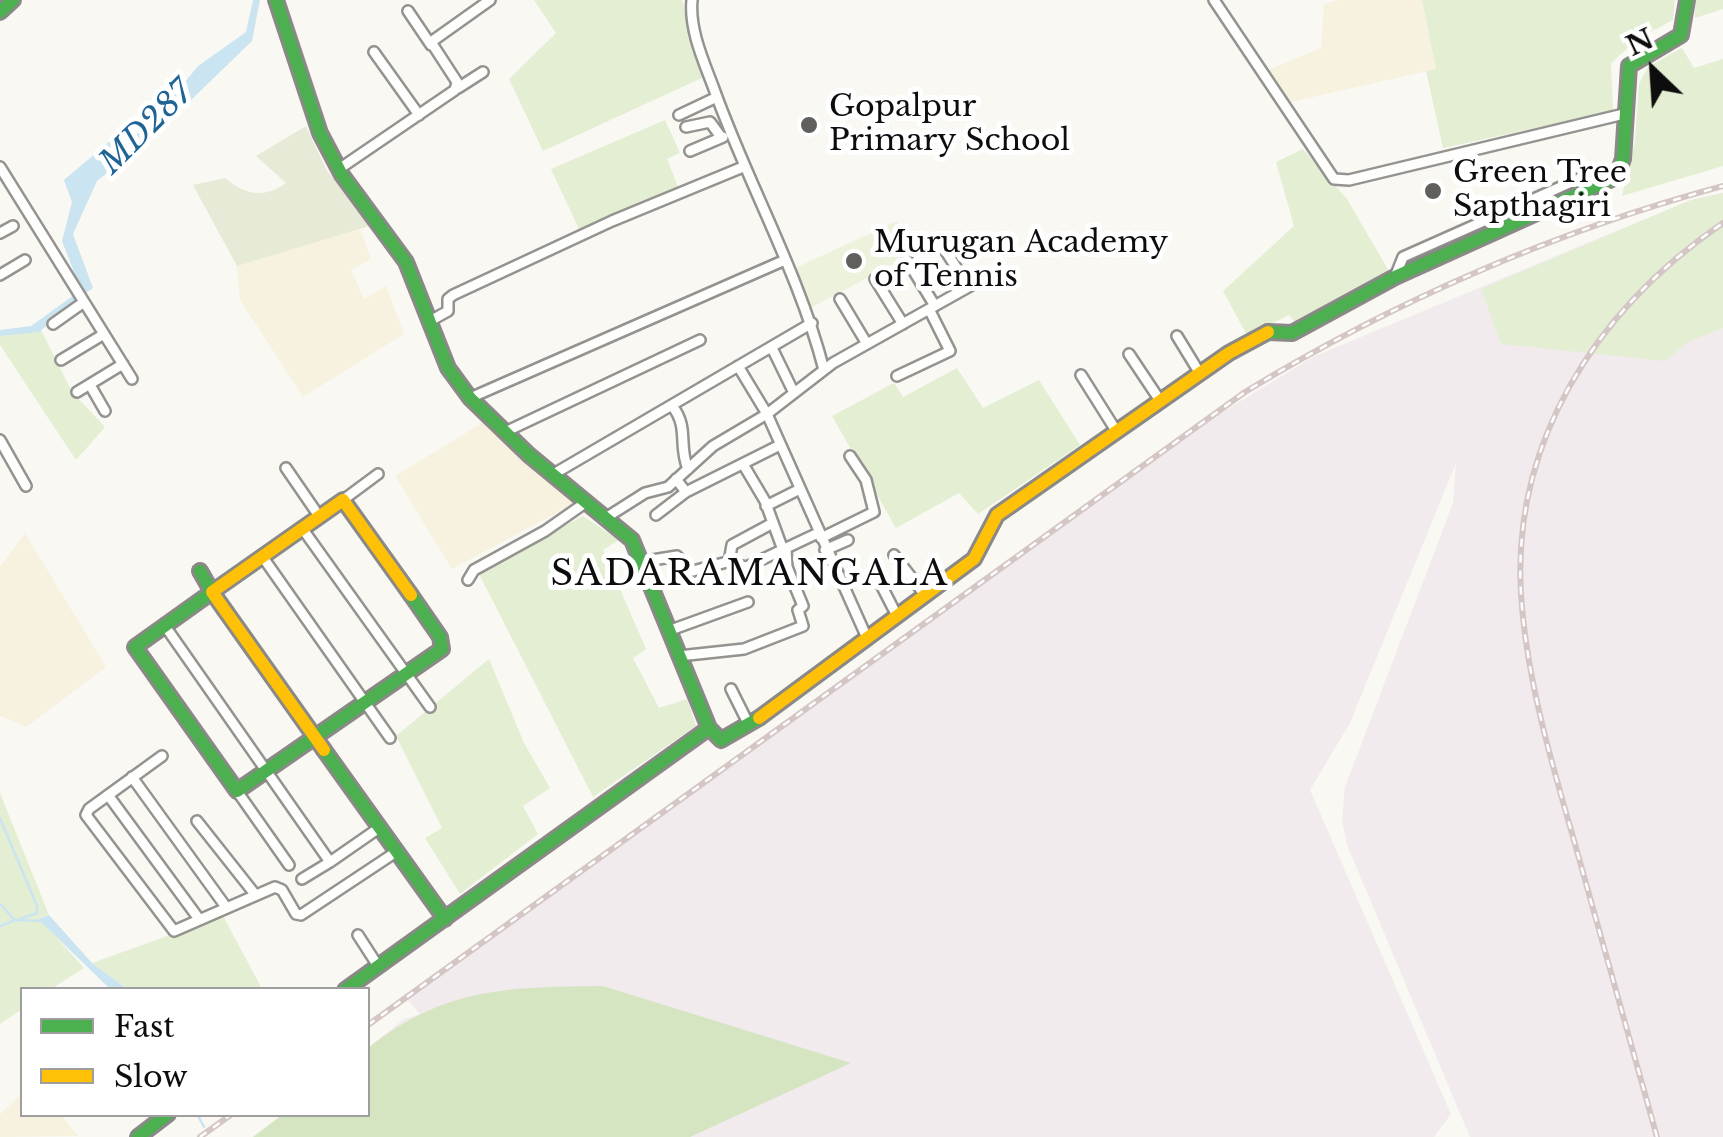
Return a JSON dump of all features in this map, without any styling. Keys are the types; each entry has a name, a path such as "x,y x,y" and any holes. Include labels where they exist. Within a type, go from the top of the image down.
{"street":[{"path":"276,0 320,133 340,169 406,262 448,368 470,398 552,476 632,540 709,728 721,740 749,725 974,559 997,515 1199,372 1271,330 1292,333 1395,276 1616,177 1623,160 1628,66 1682,35 1687,0"},
{"path":"463,0 471,12"},
{"path":"431,45 432,38 490,0"},
{"path":"692,0 697,40 726,135 812,323 824,370"},
{"path":"1214,0 1334,179 1349,180 1624,114"},
{"path":"408,11 458,82 456,90"},
{"path":"374,52 419,115"},
{"path":"340,169 483,72"},
{"path":"679,115 717,97"},
{"path":"686,127 710,122 726,135"},
{"path":"690,151 726,135"},
{"path":"0,167 132,379"},
{"path":"430,321 448,311 448,299 452,296 612,221 743,167"},
{"path":"1395,276 1403,257 1601,169"},
{"path":"0,234 13,226"},
{"path":"938,240 968,286"},
{"path":"0,275 26,260"},
{"path":"470,398 785,260"},
{"path":"897,376 950,351 907,260"},
{"path":"604,519 676,479 712,446 767,414 824,370 988,276"},
{"path":"875,279 903,324"},
{"path":"840,299 867,344"},
{"path":"53,324 84,302"},
{"path":"552,476 812,323"},
{"path":"62,360 104,334"},
{"path":"1177,336 1199,372"},
{"path":"506,432 700,340"},
{"path":"772,348 794,393"},
{"path":"1129,354 1159,400"},
{"path":"77,392 123,364"},
{"path":"738,366 767,414 867,638"},
{"path":"1081,375 1115,428"},
{"path":"90,385 105,411"},
{"path":"674,406 685,428 681,452 688,469"},
{"path":"0,440 26,486"},
{"path":"656,516 686,492 780,445"},
{"path":"640,562 677,556 693,571 730,562 746,567 874,512 866,480 850,456"},
{"path":"743,464 766,506 778,555"},
{"path":"286,468 318,516"},
{"path":"289,864 135,647 378,474"},
{"path":"676,479 686,492"},
{"path":"766,506 798,490"},
{"path":"237,791 444,644 343,500"},
{"path":"468,580 474,570 545,532 585,503"},
{"path":"730,562 732,545 770,524"},
{"path":"302,528 430,707"},
{"path":"825,550 848,540"},
{"path":"679,656 744,649 803,626 798,610 803,606 787,567 765,543"},
{"path":"894,555 925,595"},
{"path":"262,556 390,738"},
{"path":"872,569 897,616"},
{"path":"200,570 445,919"},
{"path":"668,631 748,602"},
{"path":"165,626 330,862"},
{"path":"731,689 749,725"},
{"path":"349,987 709,728"},
{"path":"162,756 86,815 174,931 254,893 282,890 296,914 301,915 396,852"},
{"path":"132,778 226,907"},
{"path":"108,795 199,919"},
{"path":"197,821 254,893"},
{"path":"302,879 379,828"},
{"path":"358,935 378,966"},
{"path":"138,1137 164,1117"}],"shaded area":[{"path":"1340,0 1422,0 1436,69 1291,102 1266,71 1321,48 1324,4"},
{"path":"1723,193 1723,1137 1470,1137 1347,845 1342,820 1345,787 1453,503 1456,463 1350,723 1310,790 1451,1114 1434,1137 253,1137 279,1117 370,1117 370,1046 404,1019 420,1014 407,999 1183,436 1315,356 1691,200"},
{"path":"360,229 371,259 351,270 364,299 386,286 404,334 303,397 240,300 237,266"},
{"path":"482,423 575,503 452,569 395,476"},
{"path":"25,533 106,667 26,727 0,716 0,567"},
{"path":"20,1096 20,1117 63,1117 78,1136 0,1137 0,1114"}],"green space":[{"path":"534,0 682,0 704,77 543,151 509,79 556,33"},
{"path":"1422,0 1675,0 1673,20 1639,38 1611,63 1613,111 1443,148 1426,71 1436,69"},
{"path":"1694,0 1723,0 1723,9 1695,18"},
{"path":"1682,48 1694,68 1723,59 1723,166 1622,196 1635,141 1639,84 1648,67"},
{"path":"665,120 680,153 667,159 679,189 579,229 551,169"},
{"path":"306,126 327,171 373,225 237,266 193,185 225,178 255,193 278,188 286,183 256,156"},
{"path":"1303,149 1347,199 1390,273 1297,325 1289,315 1247,335 1223,291 1294,226 1276,162"},
{"path":"1723,193 1723,328 1688,342 1665,361 1501,344 1481,289 1691,200"},
{"name":"Murugan Academy of Tennis","path":"897,221 913,254 810,308 793,269"},
{"path":"41,330 72,392 105,427 76,460 0,345 0,336"},
{"path":"957,368 983,408 1039,380 1080,445 978,514 959,493 896,528 832,416 894,383 903,397"},
{"path":"583,516 619,540 603,550 646,649 633,658 659,708 687,699 696,726 593,797 478,572"},
{"path":"489,659 524,743 550,788 523,806 538,834 460,894 425,838 442,828 396,736"},
{"path":"0,793 49,915 39,918 84,968 54,987 20,987 20,1010 0,1024"},
{"path":"223,916 261,987 124,987 92,963"},
{"path":"603,986 851,1063 690,1137 253,1137 279,1117 370,1117 370,1047 396,1028 451,1002 479,994"}],"water":[{"name":"MD287","path":"253,0 260,0 252,41 159,131 97,181 73,234 93,288 83,295 62,241 72,202 64,180 116,136 126,144 157,116 198,66 246,32"},
{"path":"74,295 77,300 39,332 0,336 0,330 31,326"},
{"path":"49,915 92,963 124,987 108,987 38,919"}],"waterway":[{"path":"0,818 37,906 37,913 20,919"},
{"path":"0,904 15,920 43,921"},
{"path":"0,926 13,921"},
{"path":"199,1117 204,1127"}],"railway":[{"path":"370,1024 1245,392 1359,328 1476,272 1598,225 1723,186"},
{"path":"1657,1137 1543,727 1525,637 1521,548 1529,492 1545,438 1569,388 1599,341 1635,297 1723,223"},
{"path":"200,1137 228,1117"}],"traffic: fast":[{"path":"0,12 13,0"},
{"path":"276,0 320,133 342,175 406,262 448,368 470,398 529,455 632,540 709,728 721,740 759,718"},
{"path":"1268,332 1292,333 1395,277 1616,177 1623,159 1629,66 1681,35 1687,0"},
{"path":"200,571 212,592 135,647 237,791 442,649 440,637 411,595"},
{"path":"349,987 709,728"},
{"path":"324,750 445,919"},
{"path":"138,1137 164,1117"}],"traffic: slow":[{"path":"759,718 974,559 997,515 1229,353 1268,332"},
{"path":"324,750 212,592 343,500 411,595"}],"place":[{"name":"Gopalpur Primary School","path":"809,125"},
{"name":"Green Tree Sapthagiri","path":"1433,191"},
{"name":"Murugan Academy of Tennis","path":"854,261"}],"district":[{"name":"SADARAMANGALA","path":"750,575"}]}
